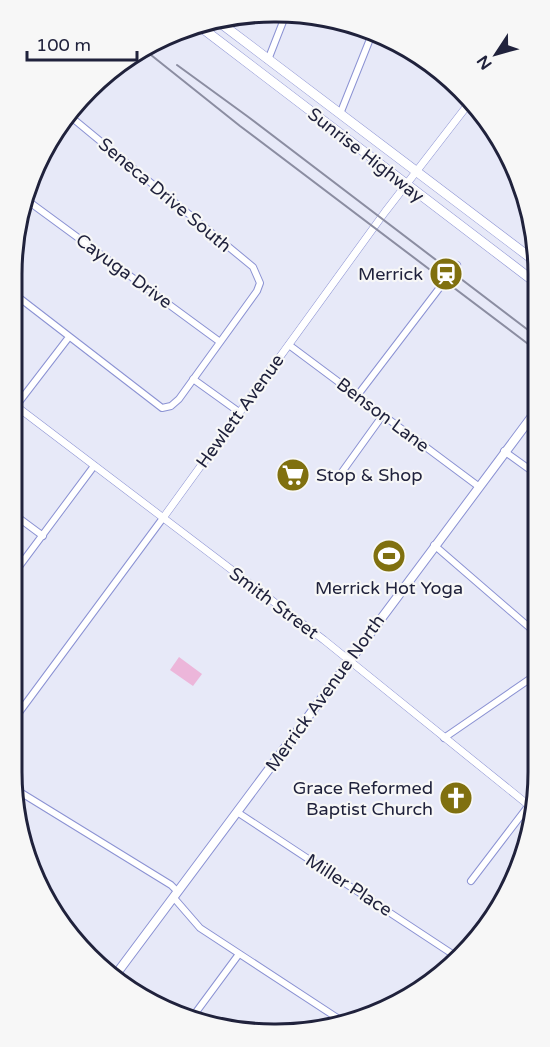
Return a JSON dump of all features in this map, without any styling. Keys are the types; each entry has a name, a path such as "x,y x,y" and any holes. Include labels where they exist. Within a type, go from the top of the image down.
{"highway":[{"name":"Sunrise Highway","path":"226,27 527,255"},
{"name":"Sunrise Highway","path":"207,32 528,277"}],"main road":[{"name":"Merrick Avenue North","path":"119,970 528,422"}],"street":[{"path":"268,60 283,22"},
{"path":"340,114 369,41"},
{"name":"Hewlett Avenue","path":"22,708 405,185 465,109"},
{"name":"Seneca Drive South","path":"75,121 257,273 260,283 257,291 220,342"},
{"name":"Cayuga Drive","path":"33,204 220,342"},
{"path":"357,396 458,265"},
{"path":"22,301 162,408 171,406 220,342"},
{"path":"22,394 69,336"},
{"name":"Benson Lane","path":"289,345 478,486"},
{"path":"193,379 239,412"},
{"name":"Smith Street","path":"22,410 349,661 525,802"},
{"path":"342,472 383,415"},
{"path":"504,451 528,468"},
{"path":"22,563 94,466"},
{"path":"22,520 43,536"},
{"path":"434,545 528,626"},
{"path":"444,738 528,683"},
{"path":"24,794 171,885 200,928 336,1017"},
{"name":"Miller Place","path":"237,812 451,953"},
{"path":"471,881 524,816"},
{"path":"196,1012 239,954"}],"shaded area":[{"path":"179,657 202,674 193,686 170,670"}],"railway":[{"path":"151,55 240,126 528,344"},
{"path":"177,65 528,330"}],"place":[{"name":"Merrick","path":"446,274"},
{"name":"Stop & Shop","path":"293,475"},
{"name":"Merrick Hot Yoga","path":"389,556"},
{"name":"Grace Reformed Baptist Church","path":"456,798"}]}
